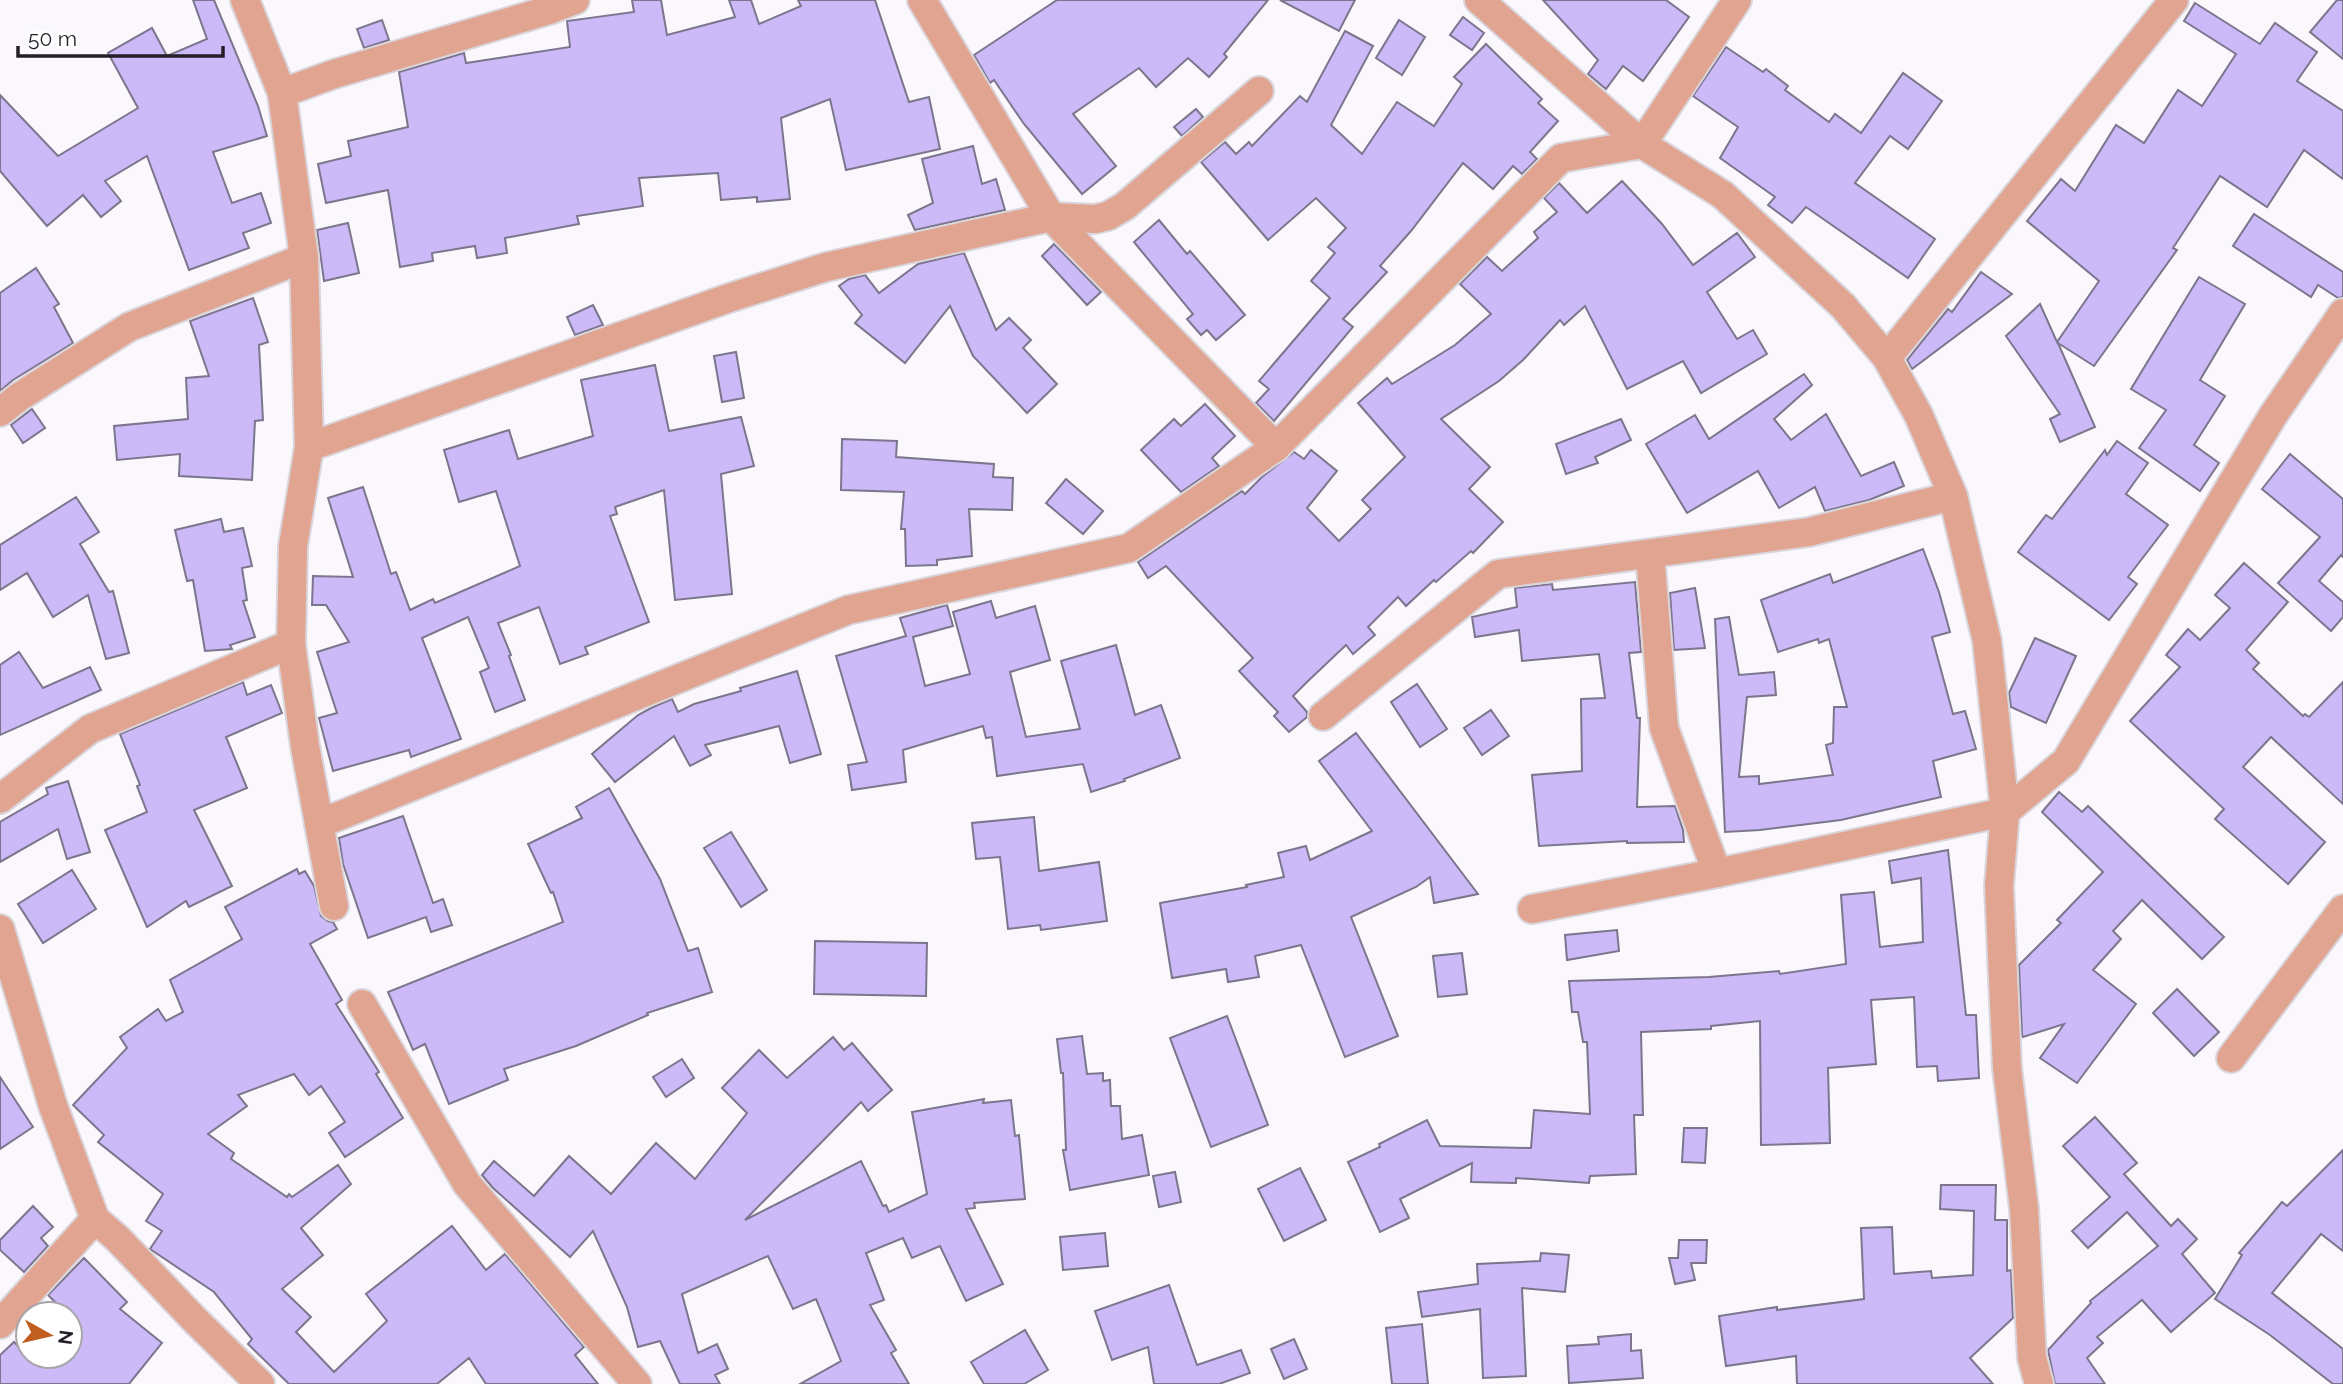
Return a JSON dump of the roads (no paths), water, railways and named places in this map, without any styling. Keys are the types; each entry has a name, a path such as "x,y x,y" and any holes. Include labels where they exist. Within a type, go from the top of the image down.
{"street":[{"path":"245,0 282,93 304,258 309,447 293,545 291,644 305,747 334,906"},
{"path":"282,93 334,74 550,10 575,0"},
{"path":"922,0 1051,216 1276,447"},
{"path":"1479,0 1642,144 1723,195 1843,306 1887,358 1919,416 1953,496 1987,641 2005,812 1999,886 2007,1068 2024,1208 2032,1358 2039,1384"},
{"path":"319,824 848,610 1129,548 1276,447 1561,158 1642,144 1737,0"},
{"path":"1887,358 2174,0"},
{"path":"309,447 729,298 827,267 1051,216 1095,219 1108,216 1125,206 1259,91"},
{"path":"0,412 129,327 304,258"},
{"path":"1532,909 2005,812 2066,761 2272,417 2343,313"},
{"path":"1323,716 1498,575 1809,532 1953,496"},
{"path":"1650,554 1664,728 1717,873"},
{"path":"0,799 90,729 291,644"},
{"path":"2231,1058 2343,909"},
{"path":"0,929 53,1106 95,1219 118,1239 260,1384"},
{"path":"362,1004 467,1184 637,1384"},
{"path":"0,1324 95,1219"}]}
